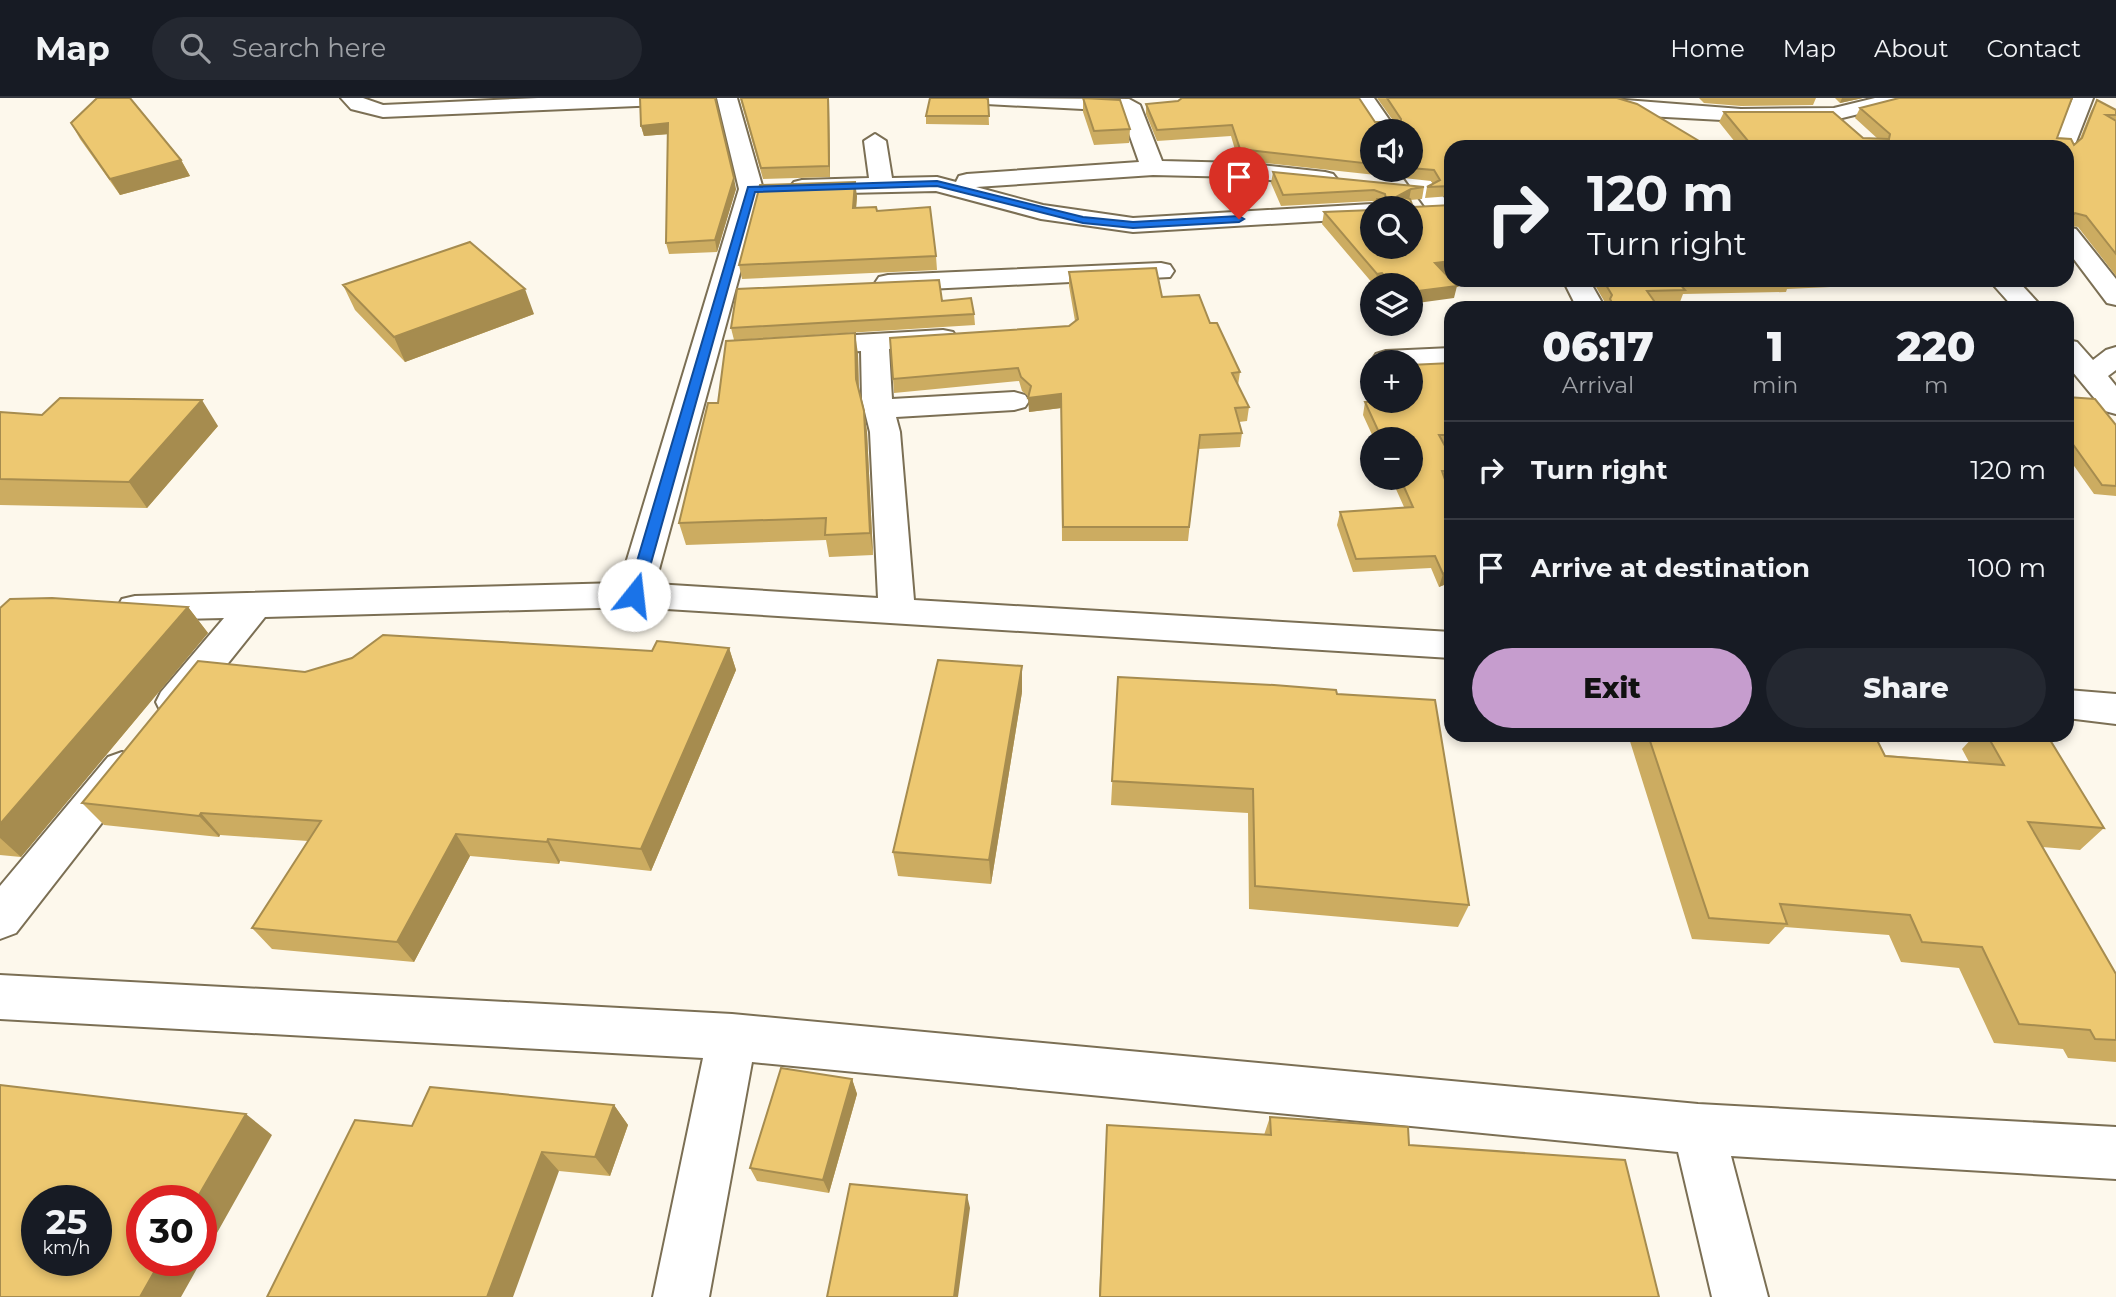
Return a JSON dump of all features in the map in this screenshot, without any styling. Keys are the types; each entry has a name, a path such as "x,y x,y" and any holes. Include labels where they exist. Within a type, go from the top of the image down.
{"street":[{"path":"351,98 358,105 383,111 684,98"},
{"path":"986,98 1153,105"},
{"path":"1363,98 1378,119"},
{"path":"1609,98 1647,110 1741,115 1901,98"},
{"path":"2066,140 2083,98"},
{"path":"634,595 735,290 751,189 732,99"},
{"path":"1129,105 1153,167"},
{"path":"1827,106 1853,130"},
{"path":"875,141 881,185"},
{"path":"751,189 937,184 1153,167 1241,170 1345,181"},
{"path":"937,184 1041,212 1133,225 1360,212"},
{"path":"1423,201 1444,207"},
{"path":"2074,243 2116,297"},
{"path":"859,284 1161,271"},
{"path":"2010,287 2022,301"},
{"path":"783,347 967,336"},
{"path":"876,341 877,400 881,409 897,609"},
{"path":"2074,356 2116,405"},
{"path":"2091,375 2116,356"},
{"path":"1423,358 1444,357"},
{"path":"881,409 1014,401"},
{"path":"107,609 634,595 1444,645"},
{"path":"0,919 254,606"},
{"path":"0,997 732,1037 1698,1129 2116,1153"},
{"path":"681,1297 732,1037"},
{"path":"1698,1129 1740,1297"}],"building":[{"path":"97,98 130,98 181,160 110,179 71,123"},
{"path":"640,98 715,98 734,178 715,240 666,243 668,123 641,126"},
{"path":"741,98 828,98 829,166 761,168"},
{"path":"930,98 986,98 989,116 926,116"},
{"path":"1083,98 1120,100 1130,129 1094,131"},
{"path":"1182,98 1359,98 1373,119 1360,119 1360,163 1240,149 1232,125 1157,130 1146,104 1178,101"},
{"path":"1387,98 1617,98 1637,104 1697,140 1444,140 1444,186 1427,187 1440,180 1434,170 1423,169 1423,119 1401,119"},
{"path":"1899,98 2072,98 2057,138 2072,140 1747,140 1724,112 1833,112 1863,138 1889,139 1890,134 1860,108"},
{"path":"2097,100 2116,110 2116,115 2106,115 2116,121 2116,254 2086,216 2075,213 2074,145 2082,138"},
{"path":"1273,172 1424,187 1411,189 1398,196 1385,196 1374,190 1283,195"},
{"path":"855,182 853,208 876,207 877,211 930,207 936,256 739,265 760,185"},
{"path":"1444,205 1444,262 1435,263 1444,272 1444,287 1449,287 1423,290 1423,273 1376,273 1364,259 1423,259 1423,206"},
{"path":"1360,210 1360,254 1324,212"},
{"path":"470,242 525,289 394,337 343,285"},
{"path":"1156,268 1162,297 1199,295 1210,323 1217,323 1240,372 1232,373 1249,407 1235,408 1242,433 1200,435 1189,527 1063,527 1061,394 1028,398 1031,386 1021,377 1018,368 893,379 890,338 1069,326 1078,319 1069,272"},
{"path":"939,280 942,301 971,298 974,314 731,328 737,289"},
{"path":"1607,287 1682,287 1685,290 1647,291 1654,301 1611,301 1612,295"},
{"path":"855,333 856,379 864,411 870,533 825,535 826,518 679,523 708,403 718,403 726,341"},
{"path":"1444,363 1444,435 1439,435 1444,444 1444,574 1435,556 1356,559 1340,512 1413,507 1405,490 1423,490 1423,427 1376,427 1370,413 1423,413 1423,364"},
{"path":"60,398 202,400 129,482 0,479 0,412 42,415"},
{"path":"2074,398 2095,399 2116,425 2116,486 2102,485 2074,446"},
{"path":"52,598 188,607 0,824 0,608 10,599"},
{"path":"383,635 652,651 657,641 729,648 641,849 548,839 547,842 456,834 397,942 252,928 321,821 201,813 199,816 82,803 198,661 305,672 352,658"},
{"path":"938,660 1022,666 989,860 893,852"},
{"path":"1118,677 1274,685 1336,690 1337,694 1435,700 1469,905 1255,886 1253,789 1112,781"},
{"path":"1650,742 1878,742 1885,756 2004,765 1991,742 2051,742 2104,828 2028,822 2116,974 2116,1040 2095,1039 2090,1030 2019,1024 1982,947 1922,942 1910,915 1780,904 1787,924 1709,918"},
{"path":"781,1068 852,1079 823,1180 750,1168"},
{"path":"0,1085 246,1114 205,1185 126,1185 126,1276 152,1276 140,1297 0,1297"},
{"path":"430,1087 614,1105 595,1157 542,1152 487,1297 267,1297 355,1120 412,1126"},
{"path":"1270,1117 1408,1127 1409,1145 1625,1160 1659,1297 1100,1297 1107,1125 1271,1135"},
{"path":"850,1184 967,1195 954,1297 827,1297"}],"route":[{"path":"634,595 751,189 937,184 1041,212 1083,220 1133,225 1239,219"}]}
